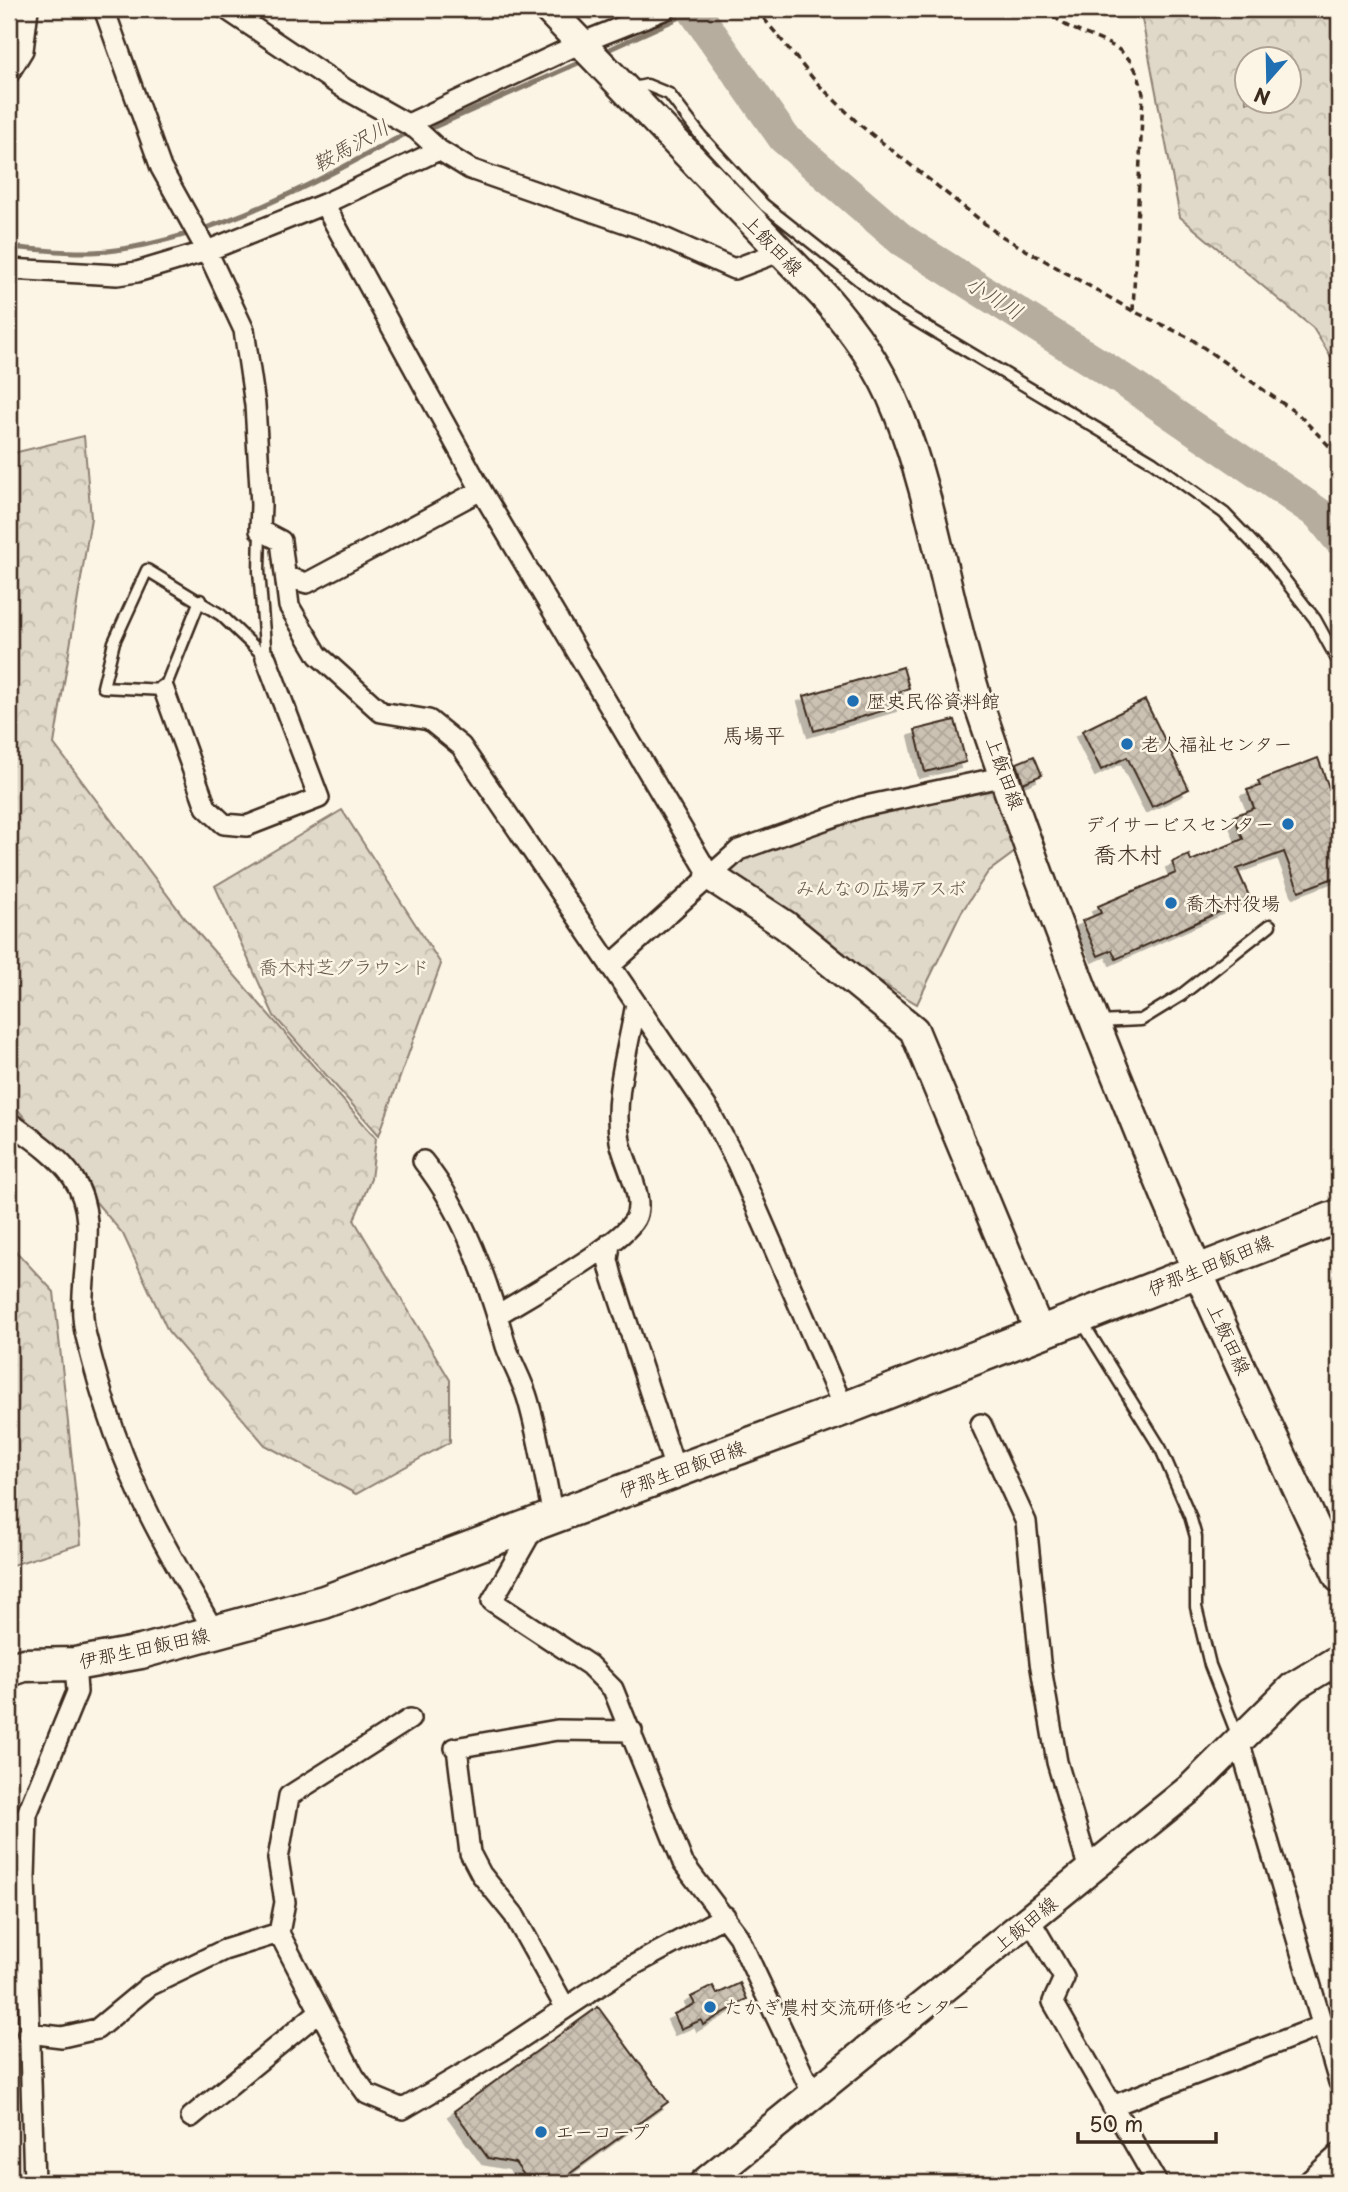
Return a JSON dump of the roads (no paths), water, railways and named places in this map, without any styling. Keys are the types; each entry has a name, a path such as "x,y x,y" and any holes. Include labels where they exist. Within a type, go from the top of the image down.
{"main road":[{"name":"上飯田線","path":"548,9 855,332 898,410 914,457 952,614 981,708 1094,1023 1197,1270 1339,1578"},
{"path":"710,876 785,925 914,1030 1040,1333"},
{"name":"伊那生田飯田線","path":"9,1670 24,1665 75,1664 215,1633 324,1602 844,1409 1339,1216"},
{"name":"上飯田線","path":"720,2178 813,2095 1192,1787 1293,1687 1339,1659"}],"street":[{"path":"9,73 23,50 28,9"},
{"path":"104,9 161,168 192,221 244,330 255,405 260,530 281,541 289,606 318,655 381,712 429,720 461,746 710,1112 737,1163 844,1409"},
{"path":"226,9 345,89 408,124 439,150 470,169 646,230 734,269 779,252"},
{"path":"408,124 666,9"},
{"path":"9,270 117,275 324,204 439,150"},
{"path":"324,204 481,490 710,876"},
{"path":"287,577 307,583 481,490"},
{"path":"164,690 206,807 224,824 247,826 319,798 266,658"},
{"path":"610,966 739,850 794,828 861,807 1006,776"},
{"path":"499,1314 610,1243 635,1219 638,1204 620,1143 617,1118 636,1003"},
{"path":"9,1122 48,1152 73,1178 80,1195 87,1242 85,1332 111,1419 150,1516 215,1633"},
{"path":"423,1161 440,1182 499,1314 507,1347 528,1399 553,1516 529,1536 492,1601 604,1677 632,1731 683,1863 738,1936 813,2095"},
{"path":"610,1243 608,1260 612,1276 676,1472"},
{"path":"981,1424 1026,1522 1040,1662 1057,1762 1089,1870"},
{"path":"34,2183 28,2033 18,1941 27,1814 77,1692 75,1664"},
{"path":"410,1719 289,1796 278,1859 285,1902 279,1933 354,2076 367,2094 403,2109 500,2052 617,1974 724,1916"},
{"path":"565,2007 514,1915 481,1874 471,1853 456,1748 557,1730 632,1731"},
{"path":"1239,1741 1339,2082"},
{"path":"1030,1920 1064,1978 1053,2002 1157,2183"},
{"path":"28,2033 62,2037 97,2029 149,1986 224,1951 279,1933"},
{"path":"191,2117 320,2011"},
{"path":"1112,2106 1321,2026"},
{"path":"1307,2183 1339,2154"}],"lane":[{"path":"618,85 647,85 669,94 701,136 764,205 893,307 1153,462 1224,513 1270,561 1315,619 1339,663"},
{"path":"260,530 259,571 266,658"},
{"path":"200,600 164,690 103,687 114,642 147,570 200,600 221,615 266,658"},
{"path":"1094,1023 1141,1020 1180,996 1270,925"},
{"path":"1080,1318 1161,1449 1190,1516 1196,1537 1196,1606 1210,1665 1239,1741"}],"waterway":[{"name":"小川川","path":"693,9 784,138 902,240 1123,380 1319,514 1339,539"},
{"name":"鞍馬沢川","path":"601,53 694,11"},
{"name":"鞍馬沢川","path":"425,131 585,60"},
{"name":"鞍馬沢川","path":"9,247 62,252 103,251 154,243 192,233 300,189 403,135 412,133"}],"place":[{"name":"歴史民俗資料館","path":"853,701"},
{"name":"老人福祉センター","path":"1127,744"},
{"name":"デイサービスセンター","path":"1288,824"},
{"name":"喬木村役場","path":"1171,903"},
{"name":"たかぎ農村交流研修センター","path":"710,2007"},
{"name":"エーコープ","path":"541,2132"}],"district":[{"name":"馬場平","path":"754,736"},
{"name":"喬木村","path":"1128,855"}],"park label":[{"name":"みんなの広場アスボ","path":"881,888"},
{"name":"喬木村芝グラウンド","path":"344,967"}]}
